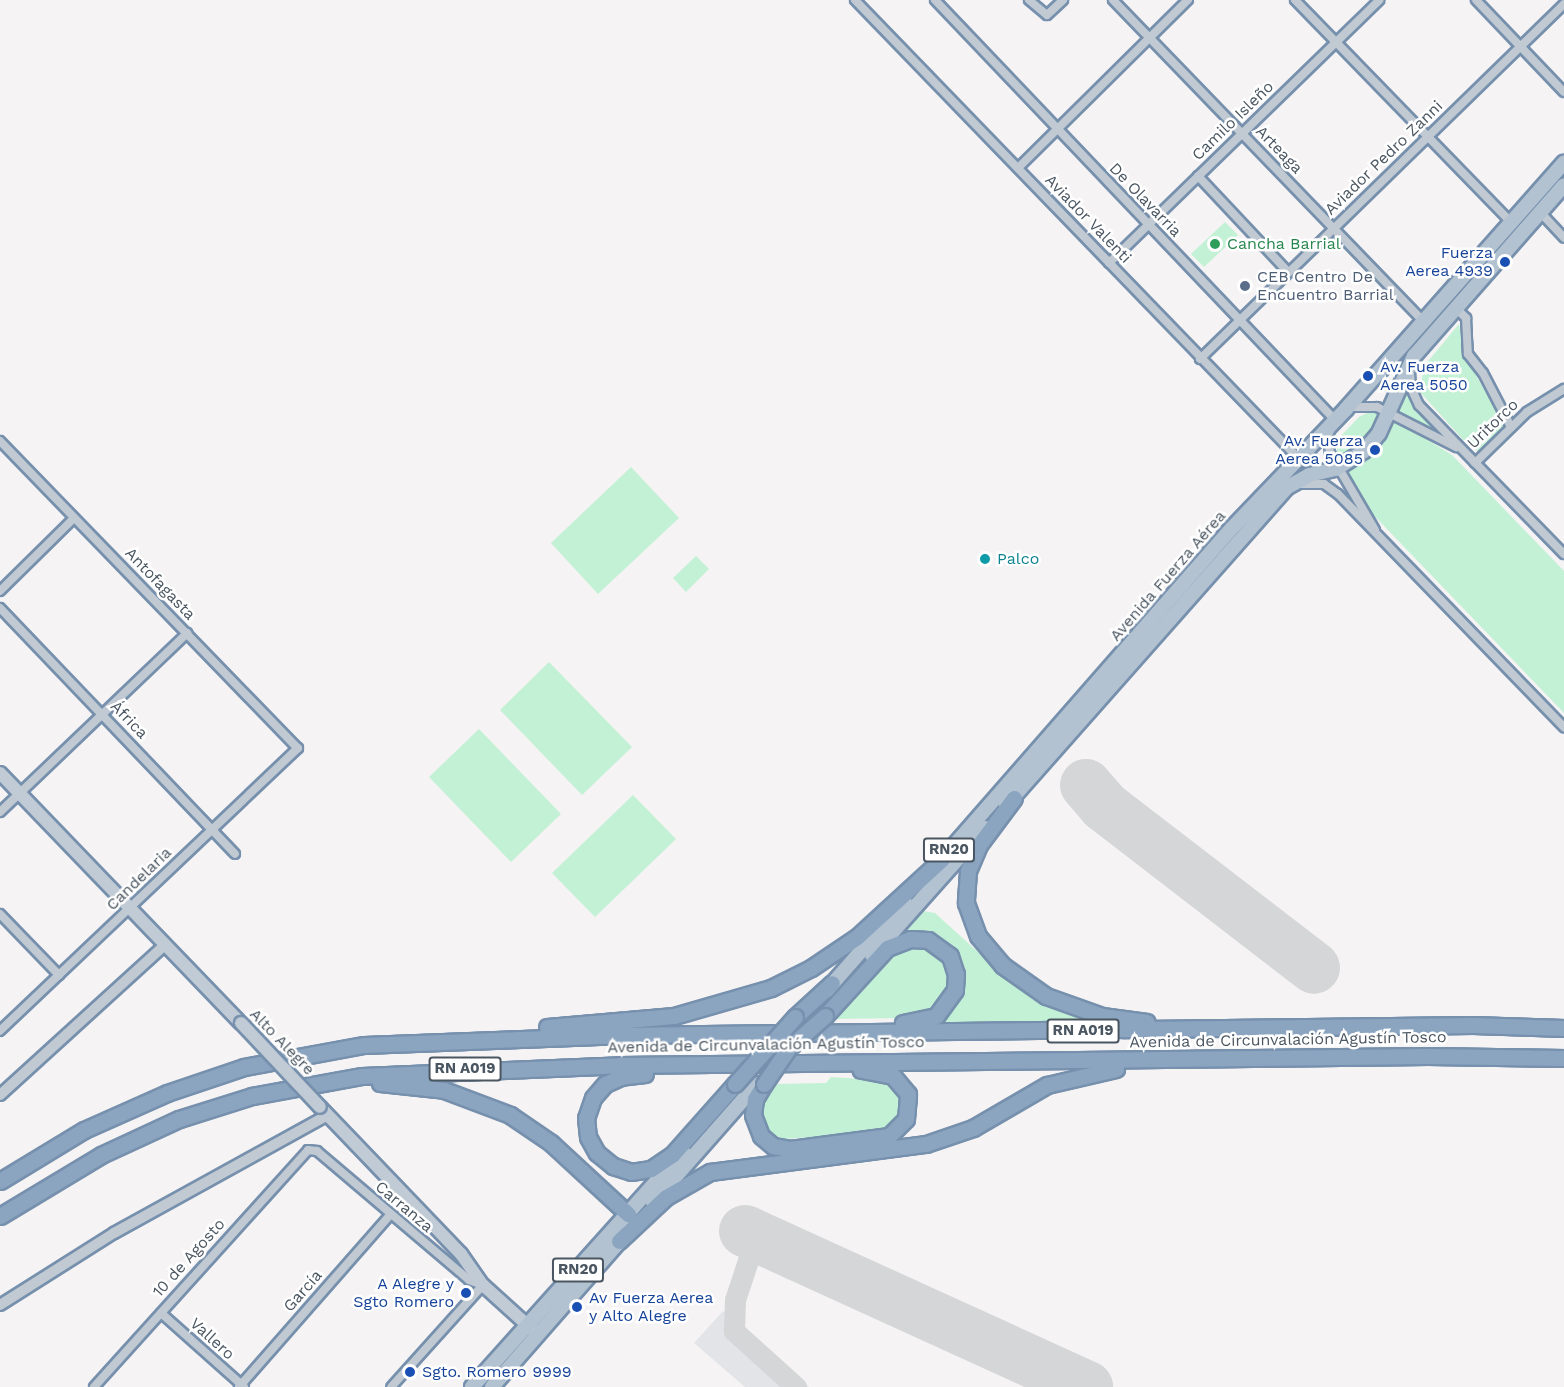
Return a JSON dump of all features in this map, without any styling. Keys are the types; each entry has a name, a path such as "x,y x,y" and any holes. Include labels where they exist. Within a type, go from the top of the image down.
{"highway":[{"path":"1014,798 979,845 966,878 970,920 992,955 1030,986 1082,1011 1134,1021 1219,1029"},
{"path":"547,1027 674,1016 771,988 812,968 857,937 942,859"},
{"path":"321,1051 408,1031 547,1027 918,1022 936,1016 952,998 956,982 954,965 936,944 918,938 903,940 880,954 822,1016 790,1047 761,1084 755,1099 754,1122 767,1142 782,1148 881,1138 896,1131 909,1111 903,1086 886,1073 815,1071 769,1063 708,1072 633,1074 611,1080 598,1090 588,1108 588,1137 597,1153 613,1166 631,1172 651,1169 672,1155 739,1084 799,1017 832,983"},
{"name":"Avenida de Circunvalación Agustín Tosco","path":"0,1180 126,1109 212,1077 321,1051 407,1042 619,1035 1462,1025 1564,1028"},
{"path":"0,1168 78,1122 166,1082 210,1067 294,1056"},
{"path":"619,1241 674,1190 719,1169 926,1144 973,1128 1047,1085 1096,1071 1199,1067 1270,1058"},
{"name":"Avenida de Circunvalación Agustín Tosco","path":"0,1216 70,1172 137,1137 242,1099 312,1082 440,1070 769,1063 1270,1058 1564,1058"},
{"path":"0,1226 104,1162 183,1127 286,1096 381,1082 444,1090 510,1115 551,1143 628,1214"}],"main road":[{"name":"Avenida Fuerza Aérea","path":"832,983 1232,528 1346,409 1564,163"},
{"name":"Avenida Fuerza Aérea","path":"822,1016 1286,488 1309,475 1336,469 1364,451 1389,413 1414,356 1564,185"},
{"path":"1105,672 1116,682"},
{"name":"Alto Alegre","path":"0,773 460,1254 483,1285 533,1330"},
{"name":"RN20","path":"492,1387 533,1330 739,1084"},
{"name":"RN20","path":"472,1387 533,1330 619,1241 761,1084"}],"street":[{"name":"Aviador Valenti","path":"855,0 1299,459"},
{"name":"De Olavarria","path":"935,0 1335,420"},
{"path":"1029,0 1047,15 1063,0"},
{"name":"Arteaga","path":"1113,0 1423,321"},
{"path":"1018,168 1188,0"},
{"path":"1295,0 1512,223"},
{"name":"Camilo Isleño","path":"1108,263 1379,0"},
{"path":"1476,0 1564,92"},
{"name":"Aviador Pedro Zanni","path":"1200,359 1564,4"},
{"path":"1198,176 1288,272"},
{"path":"1540,212 1564,238"},
{"path":"1455,308 1466,318 1468,354 1483,373 1511,427"},
{"path":"1414,356 1410,376 1414,398 1564,554"},
{"name":"Uritorco","path":"1475,463 1532,407 1564,390"},
{"path":"1346,409 1366,405 1389,413 1462,450"},
{"path":"1335,420 1328,441 1336,469 1375,530"},
{"name":"Antofagasta","path":"0,441 298,748"},
{"path":"1286,488 1311,482 1324,484 1375,530 1564,727"},
{"path":"0,591 74,518"},
{"name":"África","path":"0,608 235,854"},
{"path":"0,812 187,633"},
{"name":"Candelaria","path":"0,1031 298,748"},
{"path":"0,914 59,975"},
{"path":"0,1095 165,945"},
{"path":"0,1305 114,1233 324,1111"},
{"name":"Carranza","path":"308,1150 317,1151 469,1280 483,1285"},
{"name":"10 de Agosto","path":"94,1387 308,1150"},
{"name":"García","path":"241,1386 390,1215"},
{"path":"391,1387 483,1285"},
{"name":"Vallero","path":"161,1313 241,1386"}],"shaded area":[{"path":"723,1311 809,1387 745,1387 694,1343"}],"green space":[{"name":"Cancha Barrial","path":"1225,222 1238,235 1204,267 1191,254"},
{"path":"1459,324 1464,354 1505,427 1481,453 1467,444 1420,392 1424,366"},
{"path":"1404,388 1435,431 1394,409"},
{"path":"1371,411 1379,416 1377,428 1353,452 1337,454 1337,440 1359,417"},
{"path":"1391,417 1452,455 1564,571 1564,713 1360,501 1345,471 1378,445"},
{"path":"631,467 679,518 598,594 551,543"},
{"path":"696,556 709,569 686,592 673,578"},
{"path":"549,662 632,747 582,795 500,710"},
{"path":"479,729 561,814 511,862 429,777"},
{"path":"633,795 676,839 595,917 552,873"},
{"path":"923,911 935,913 1000,972 1031,994 1095,1021 931,1023 947,1013 958,998 957,958 904,935"},
{"path":"921,944 945,959 952,981 933,1011 903,1018 834,1019 889,957"},
{"path":"831,1077 889,1081 901,1096 899,1119 887,1130 870,1133 783,1139 765,1129 758,1111 768,1090 776,1084 826,1083"}],"taxiway":[{"path":"756,1236 735,1300 734,1331 796,1387"}],"runway":[{"path":"1086,785 1104,806 1314,968"},
{"path":"745,1231 1087,1387"}],"place":[{"name":"Cancha Barrial","path":"1215,244"},
{"name":"Fuerza Aerea 4939","path":"1505,262"},
{"name":"CEB Centro De Encuentro Barrial","path":"1245,286"},
{"name":"Av. Fuerza Aerea 5050","path":"1368,376"},
{"name":"Av. Fuerza Aerea 5085","path":"1375,450"},
{"name":"Palco","path":"985,559"},
{"name":"A Alegre y Sgto Romero","path":"466,1293"},
{"name":"Av Fuerza Aerea y Alto Alegre","path":"577,1307"},
{"name":"Sgto. Romero 9999","path":"410,1372"}]}
